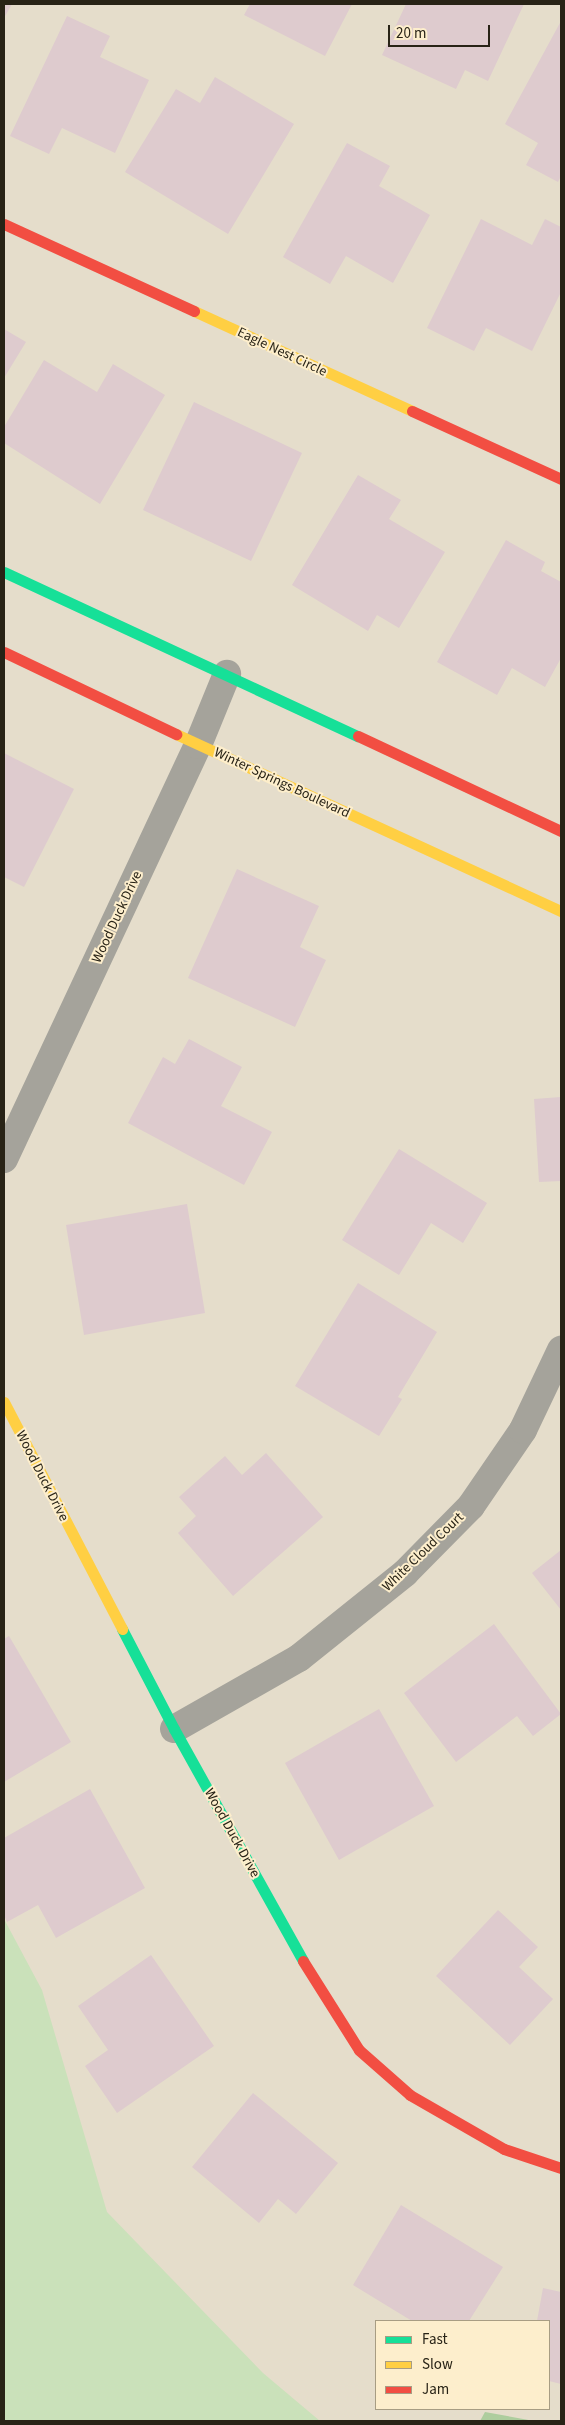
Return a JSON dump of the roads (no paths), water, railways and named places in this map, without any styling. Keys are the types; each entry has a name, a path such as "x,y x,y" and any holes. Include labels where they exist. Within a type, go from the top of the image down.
{"street":[{"name":"Eagle Nest Circle","path":"4,224 561,479"},
{"path":"4,572 227,674 561,831"},
{"name":"Winter Springs Boulevard","path":"4,652 198,744 561,911"},
{"name":"Wood Duck Drive","path":"4,1158 198,744 227,674"},
{"name":"White Cloud Court","path":"174,1729 299,1658 405,1573 471,1506 523,1430 561,1350"},
{"name":"Wood Duck Drive","path":"4,1402 174,1729 315,1982 359,2050 410,2095 504,2149 561,2168"}]}
